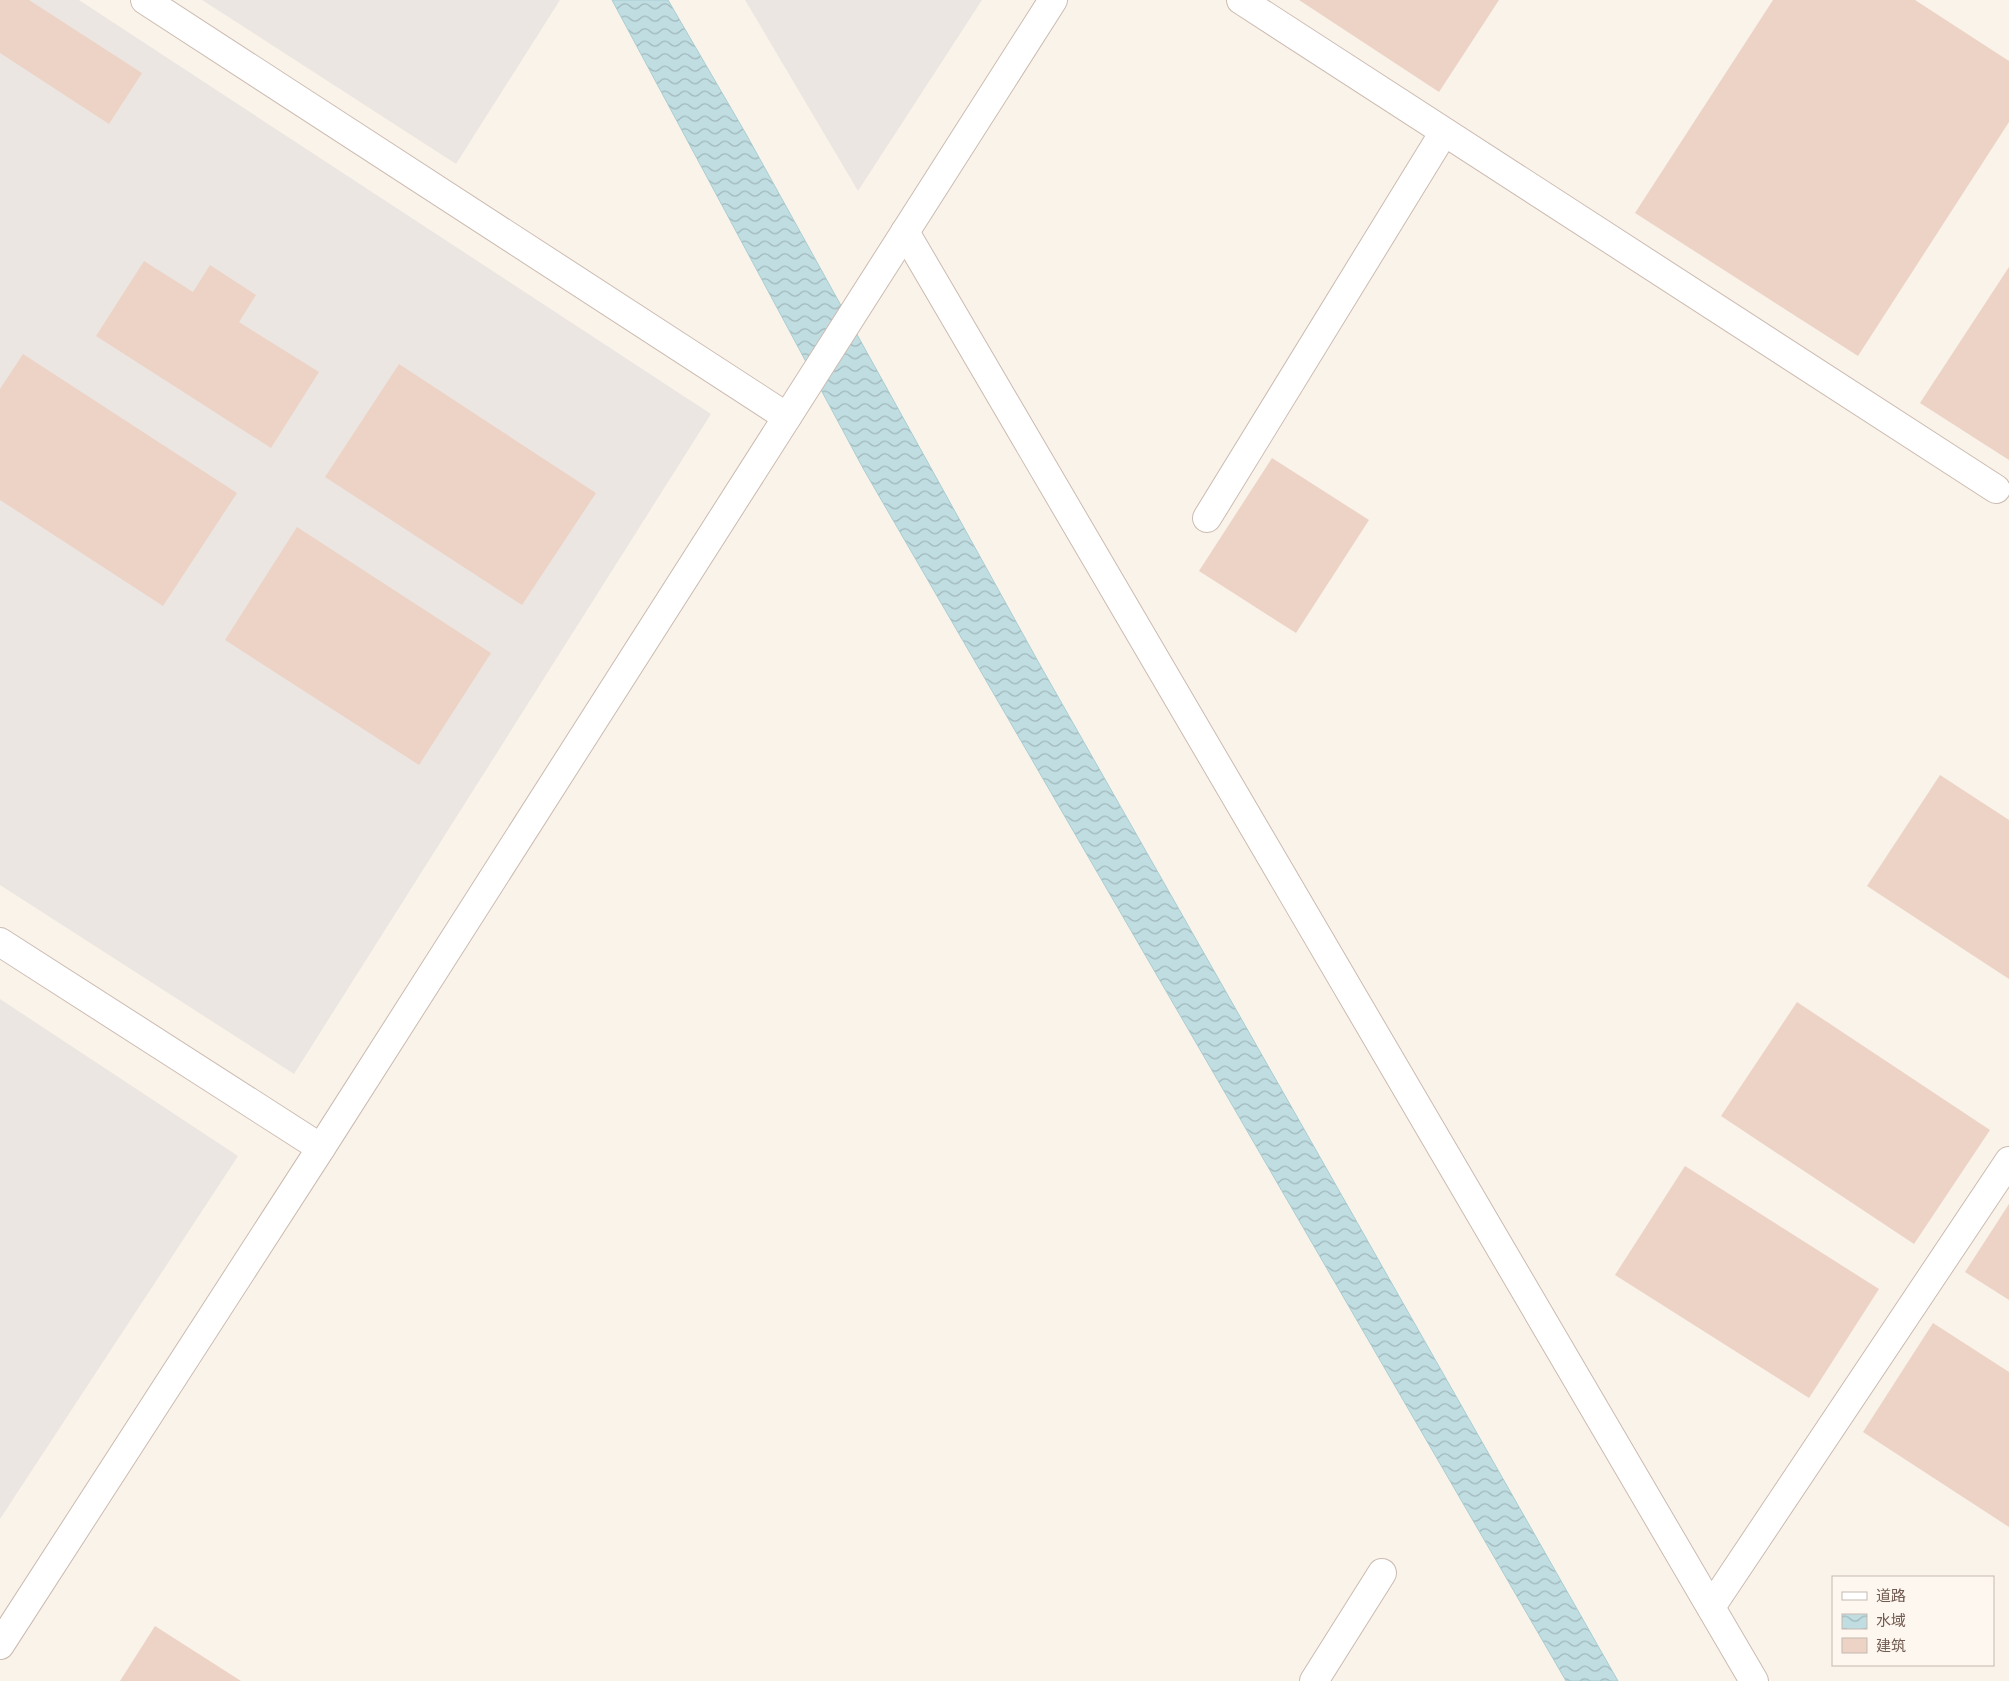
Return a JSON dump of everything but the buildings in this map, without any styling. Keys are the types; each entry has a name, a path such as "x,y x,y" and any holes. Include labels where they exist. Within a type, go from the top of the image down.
{"street":[{"path":"145,0 787,417"},
{"path":"0,1645 321,1148 1053,0"},
{"path":"1241,0 1996,489"},
{"path":"1208,518 1444,132"},
{"path":"905,232 1754,1681"},
{"path":"0,942 321,1148"},
{"path":"1711,1607 2009,1161"},
{"path":"1314,1681 1382,1573"}],"shaded area":[{"path":"0,0 79,0 711,414 294,1074 0,885"},
{"path":"202,0 560,0 456,164"},
{"path":"745,0 982,0 858,191"},
{"path":"0,999 238,1156 0,1519"}],"water":[{"path":"612,0 668,0 746,134 1040,665 1618,1681 1566,1681 864,470"}]}
